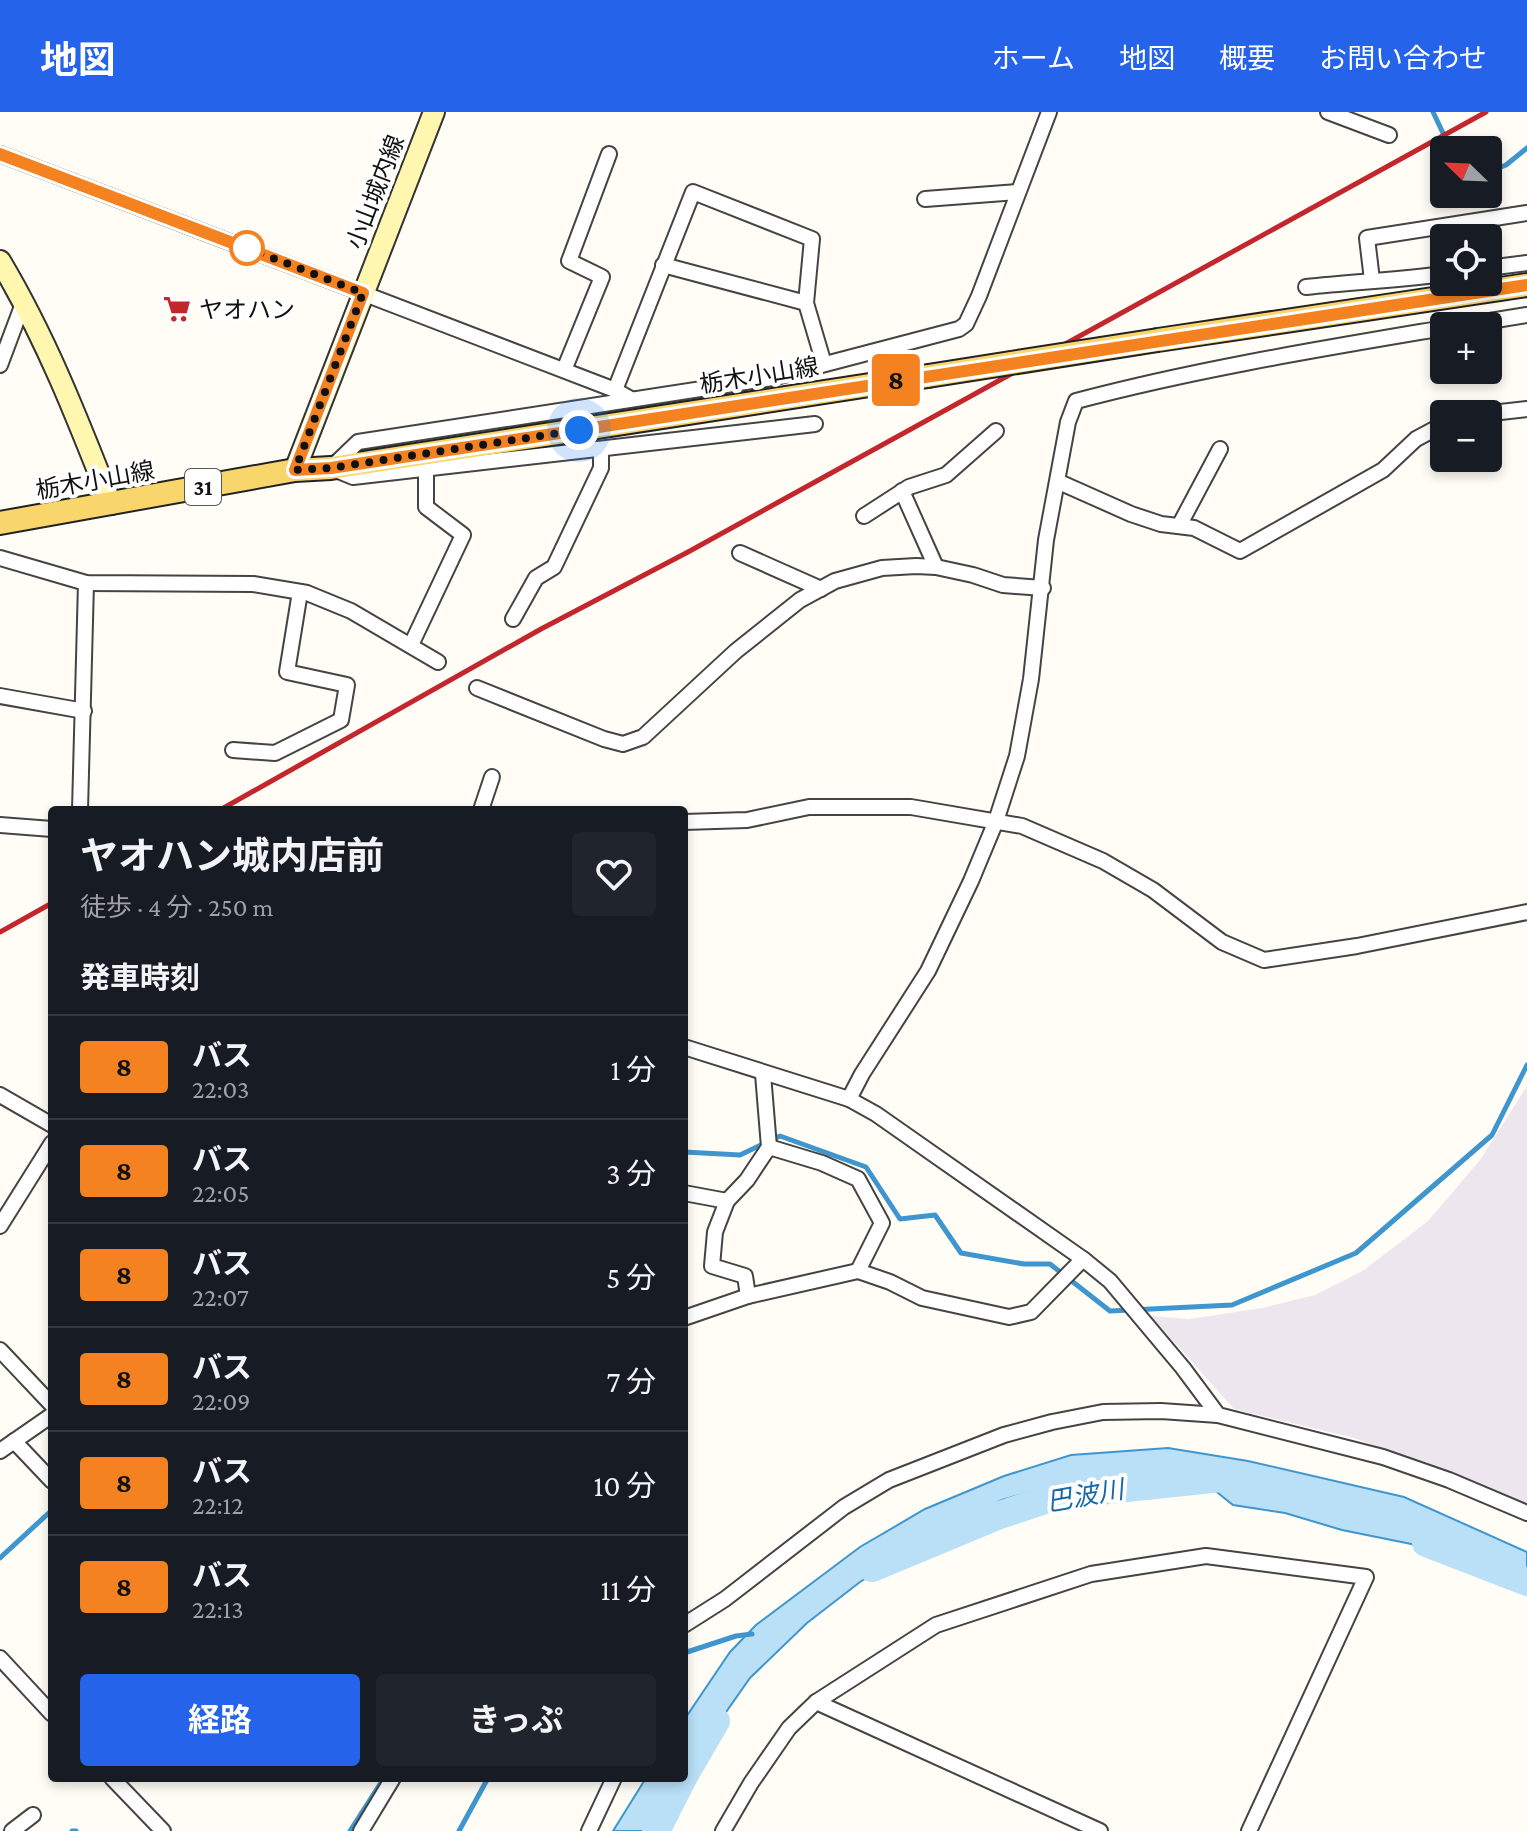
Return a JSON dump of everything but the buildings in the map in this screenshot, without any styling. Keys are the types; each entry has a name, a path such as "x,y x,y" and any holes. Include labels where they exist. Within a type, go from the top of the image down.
{"main road":[{"name":"小山城内線","path":"295,470 434,112"},
{"path":"0,261 24,301 64,384 111,504"},
{"name":"栃木小山線","path":"0,523 295,470 331,468 1527,285"}],"street":[{"path":"815,424 353,477 331,468 358,442 772,378 959,329 966,324 1049,112"},
{"path":"1328,112 1389,135"},
{"path":"0,154 564,370 631,399"},
{"path":"564,370 602,277 569,261 609,154"},
{"path":"615,390 693,192 812,239 806,303 824,364"},
{"path":"925,199 1018,192"},
{"path":"1372,280 1367,238 1527,213"},
{"path":"1502,266 1527,263"},
{"path":"663,265 806,303"},
{"path":"1306,287 1430,276"},
{"path":"0,365 3,349 24,301"},
{"path":"1502,319 1527,315"},
{"path":"849,1099 928,971 996,821 1017,756 1031,679 1046,540 1068,422 1076,401 1153,380 1430,330"},
{"path":"1502,412 1527,409"},
{"path":"864,516 902,491 946,475 996,431"},
{"path":"1059,482 1131,514 1161,524 1194,528 1240,551 1383,470 1416,439 1430,432"},
{"path":"513,619 536,578 554,567 601,468 601,449"},
{"path":"1179,526 1220,449"},
{"path":"411,645 463,535 426,507 426,468"},
{"path":"902,491 936,567"},
{"path":"740,553 821,589"},
{"path":"0,558 86,583 253,584 300,592 351,611 438,662"},
{"path":"477,688 590,734 623,744 643,737 736,651 800,600 835,581 882,568 936,567 1003,585 1043,588"},
{"path":"80,806 86,583"},
{"path":"233,750 275,753 341,720 347,685 287,672 300,592"},
{"path":"0,696 84,711"},
{"path":"482,806 492,777"},
{"path":"688,822 747,820 809,807 911,807 1022,826 1103,861 1153,890 1222,942 1264,960 1357,946 1527,912"},
{"path":"0,825 48,829"},
{"path":"688,1048 849,1099 1083,1259 1110,1281 1218,1415"},
{"path":"748,1296 745,1276 712,1266 715,1232 727,1201 747,1180 769,1147 763,1074"},
{"path":"0,1095 48,1123"},
{"path":"769,1147 822,1163 858,1179 882,1223 858,1271"},
{"path":"0,1226 48,1149"},
{"path":"688,1194 727,1201"},
{"path":"688,1317 748,1296 858,1271 922,1298 1009,1317 1031,1312 1083,1259"},
{"path":"0,1350 48,1401"},
{"path":"688,1622 737,1591 844,1507 889,1480 1004,1435 1103,1412 1161,1411 1218,1415 1383,1457 1460,1484 1527,1513"},
{"path":"0,1451 48,1418"},
{"path":"14,1441 48,1477"},
{"path":"723,1831 789,1728 816,1702 936,1625 1091,1574 1206,1556 1366,1577 1249,1831"},
{"path":"2,1665 48,1710"},
{"path":"816,1702 1100,1831"},
{"path":"116,1782 163,1831"},
{"path":"361,1831 391,1782"},
{"path":"589,1831 612,1782"},
{"path":"12,1831 33,1815"}],"shaded area":[{"path":"1527,1086 1527,1509 1440,1469 1354,1438 1234,1409 1151,1316 1189,1319 1262,1308 1315,1295 1364,1270 1428,1221 1480,1160"}],"water":[{"path":"1168,1448 1248,1461 1404,1497 1527,1552 1527,1586 1493,1566 1431,1548 1342,1530 1285,1513 1233,1505 1213,1489 1179,1473 1057,1484 1002,1500 941,1531 860,1582 807,1623 750,1678 688,1766 688,1714 730,1652 756,1625 860,1547 925,1509 1004,1476 1071,1455"},
{"path":"644,1782 677,1782 649,1831 613,1831"}],"waterway":[{"path":"1433,112 1444,136"},
{"path":"1502,167 1527,148"},
{"path":"688,1152 740,1155 780,1136 866,1167 900,1219 935,1215 961,1253 1024,1264 1050,1264 1110,1311 1232,1305 1356,1253 1492,1135 1527,1065"},
{"name":"巴波川","path":"872,1568 997,1516 1060,1495 1231,1477"},
{"path":"0,1558 48,1514"},
{"name":"巴波川","path":"1426,1543 1527,1582"},
{"path":"688,1652 752,1634"},
{"name":"巴波川","path":"688,1769 716,1721"},
{"path":"350,1831 381,1782"},
{"path":"459,1831 486,1782"},
{"name":"巴波川","path":"656,1831 681,1782"}],"railway":[{"path":"227,806 541,629 688,552 1486,112"},
{"path":"0,932 48,905"}],"bus line":[{"name":"8","path":"0,154 363,293 295,470 331,468 1527,285"}],"place":[{"name":"ヤオハン","path":"177,309"}],"route":[{"path":"247,248 363,293 295,470 331,468 579,430"}]}
